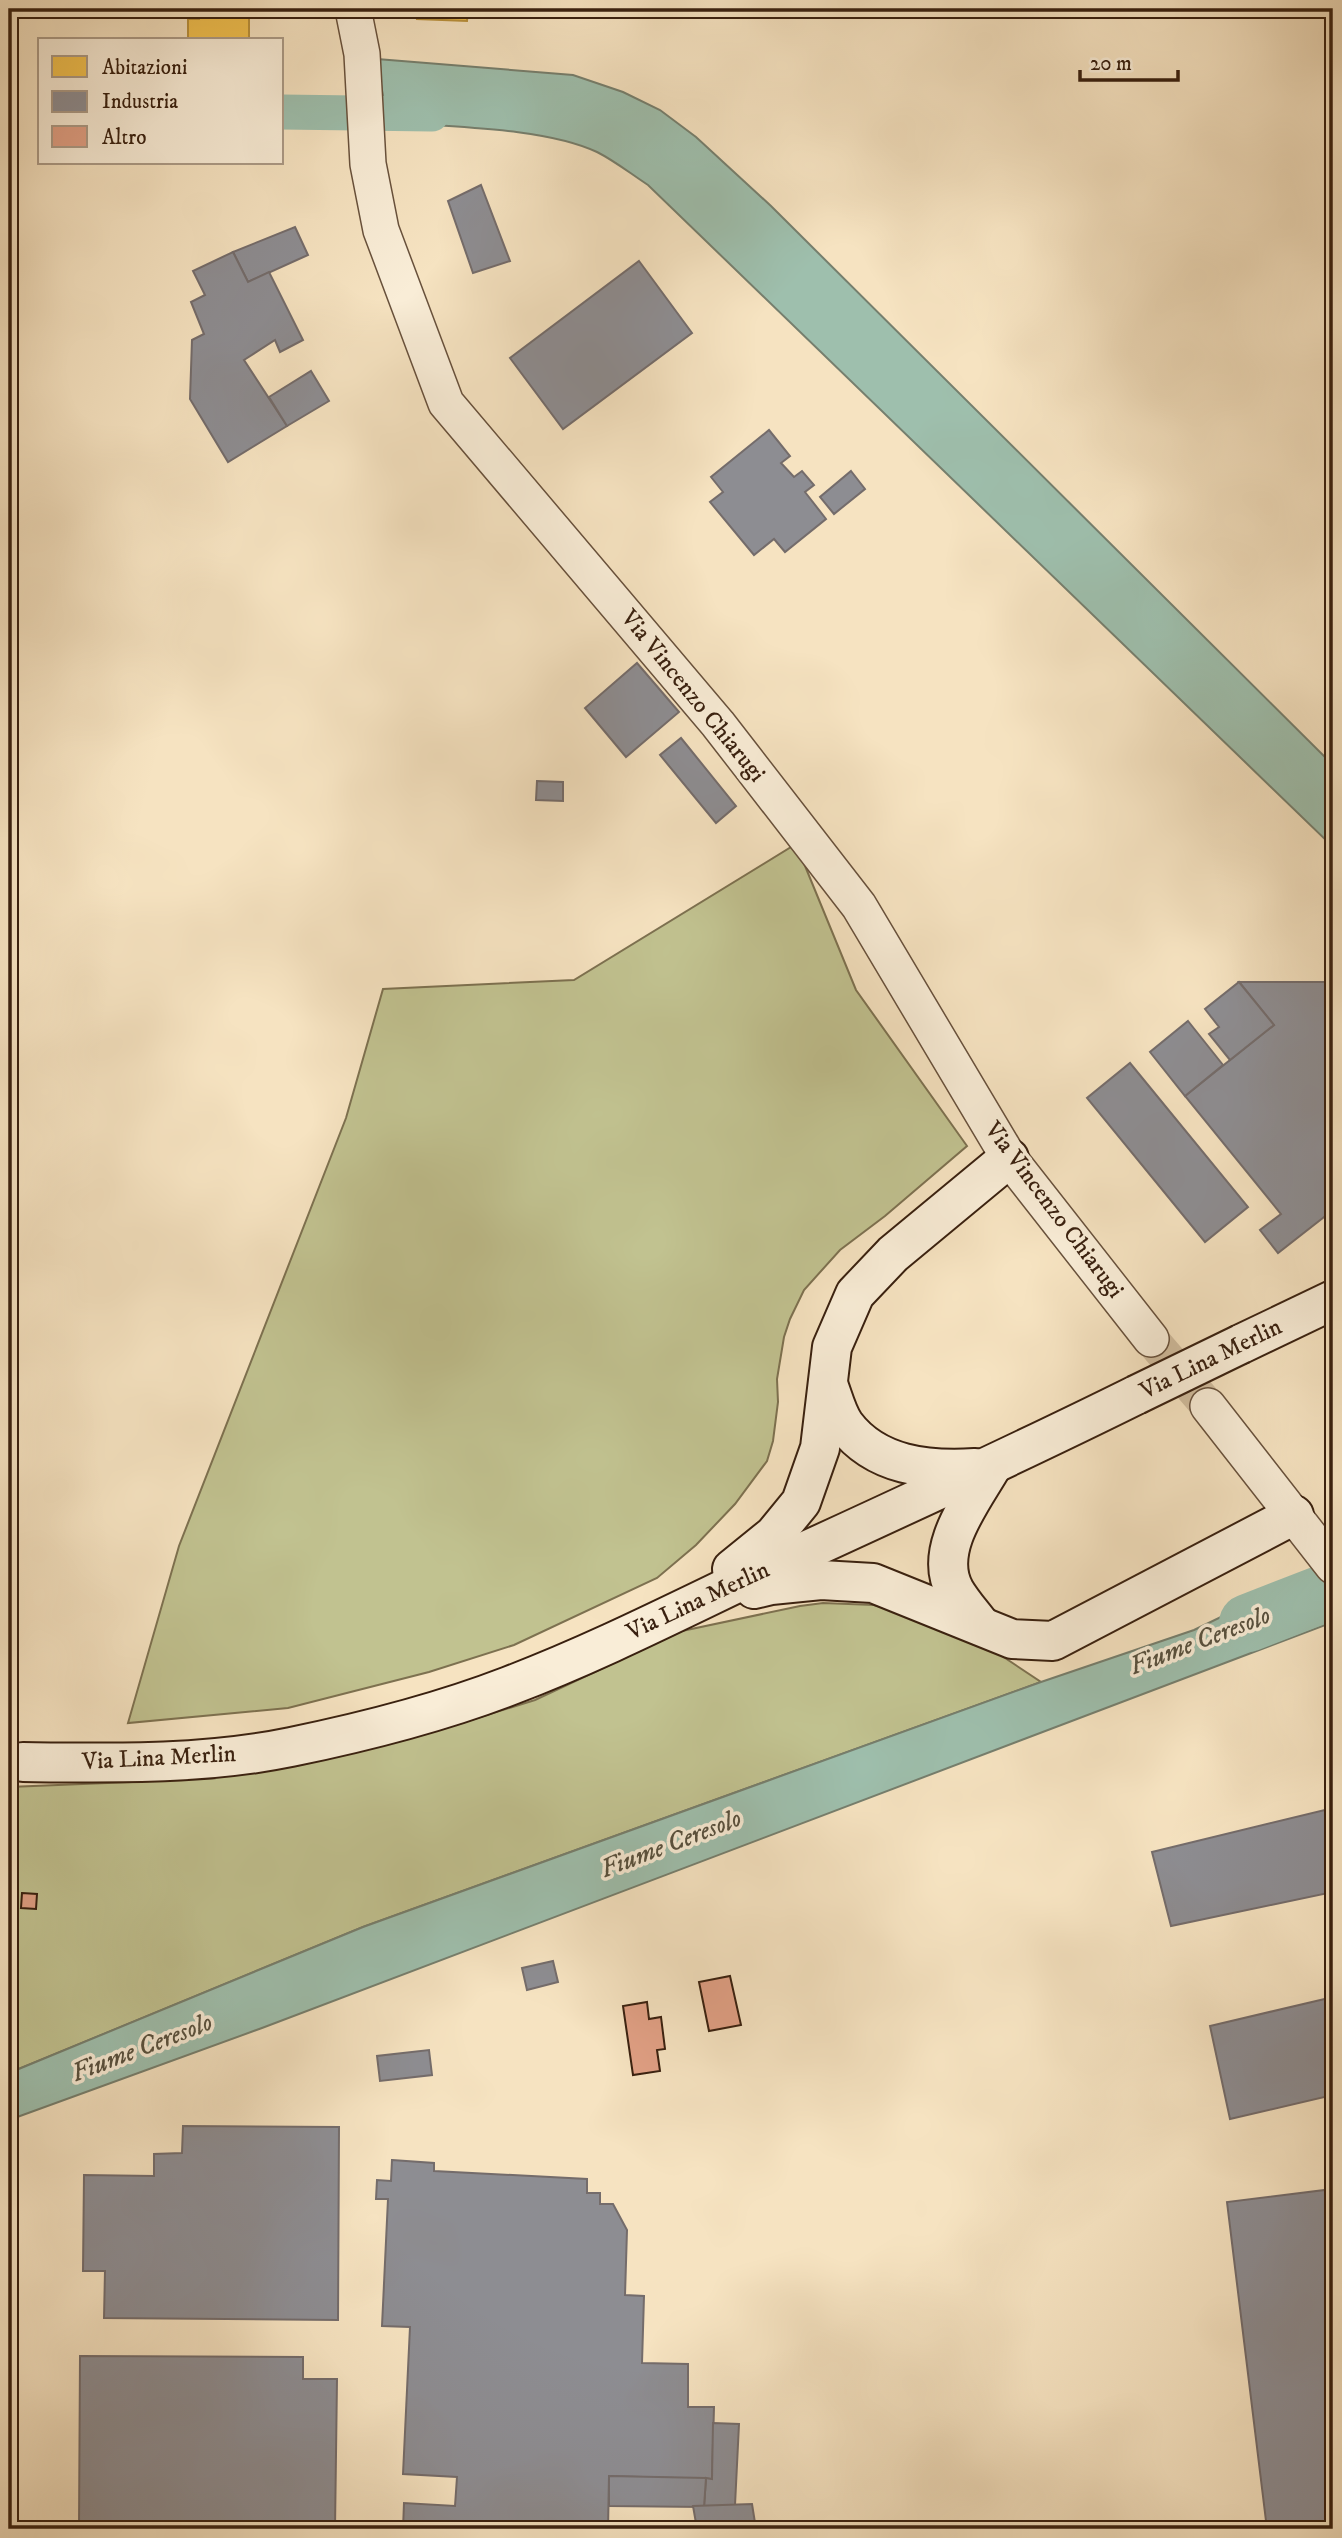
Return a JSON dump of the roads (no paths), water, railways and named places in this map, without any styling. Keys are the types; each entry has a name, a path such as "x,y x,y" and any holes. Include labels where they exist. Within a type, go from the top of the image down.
{"main road":[{"path":"681,1609 774,1535 801,1502 820,1448 832,1347 855,1294 893,1254 1009,1158"},
{"name":"Via Lina Merlin","path":"23,1762 97,1763 214,1758 302,1745 442,1709 509,1686 992,1466 1333,1300"},
{"path":"828,1384 844,1424 873,1450 906,1465 947,1469 992,1466"},
{"path":"981,1626 954,1589 947,1561 953,1537 992,1466"},
{"path":"681,1609 771,1585 821,1580 873,1583 1012,1639 1053,1641 1294,1515"}],"street":[{"name":"Via Vincenzo Chiarugi","path":"353,9 362,54 368,164 382,230 446,403 719,724 859,906 1009,1158 1151,1339"},
{"path":"1208,1406 1333,1566"}],"water":[{"path":"377,59 573,75 623,92 660,110 696,137 771,206 1333,765 1333,847 648,185 597,152 550,137 495,129 387,122"},
{"path":"1304,1577 1333,1607 1333,1622 262,2028 9,2120 9,2073 363,1927 1041,1682 1194,1630"}],"waterway":[{"path":"284,112 432,114"},
{"name":"Fiume Ceresolo","path":"1248,1623 1333,1590"}],"tunnel":[{"path":"1151,1339 1208,1406"}]}
